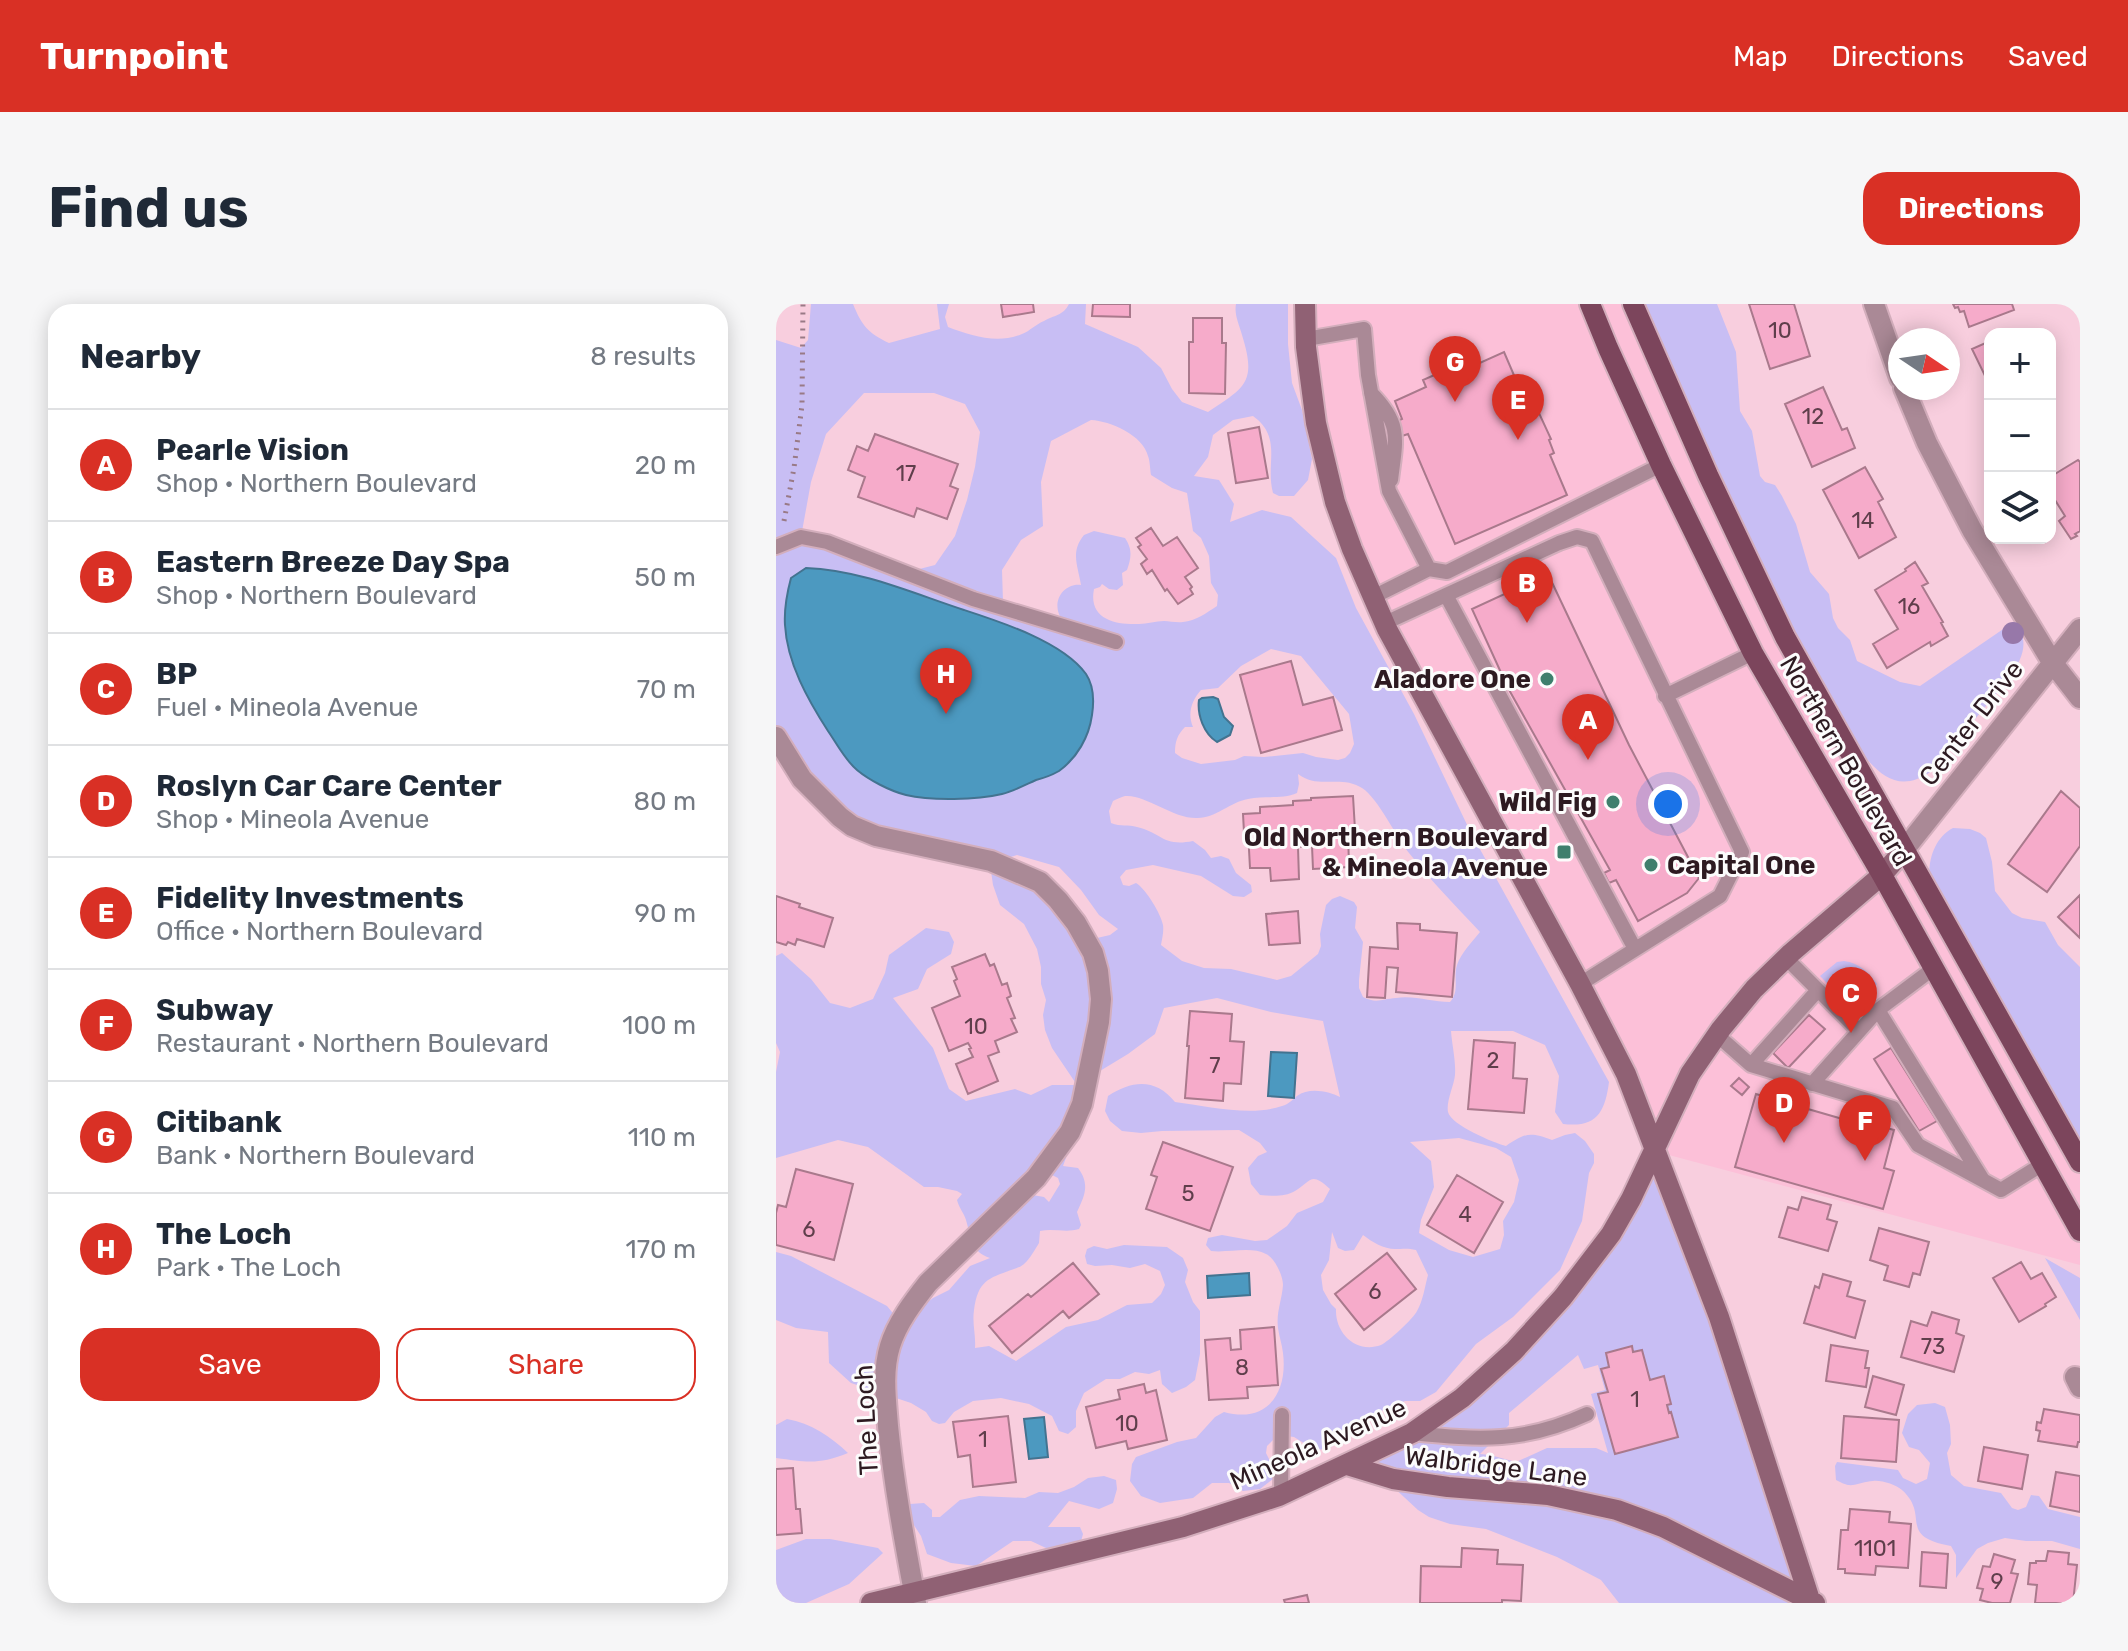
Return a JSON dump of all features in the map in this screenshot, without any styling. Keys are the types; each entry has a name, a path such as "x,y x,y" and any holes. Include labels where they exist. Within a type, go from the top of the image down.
{"main road":[{"path":"1305,304 1316,423 1335,502 1352,549 1385,623 1626,1074 1719,1317 1812,1603"},
{"name":"Northern Boulevard","path":"1590,304 1661,465 1753,653 1882,875 2080,1231"},
{"name":"Northern Boulevard","path":"1633,304 1708,475 1785,637 2080,1162"},
{"name":"Mineola Avenue","path":"871,1603 915,1598 1183,1527 1281,1495 1412,1433 1462,1398 1504,1360 1563,1297 1611,1234 1690,1074 1754,989 1882,875 1904,850"},
{"name":"Walbridge Lane","path":"1347,1465 1393,1479 1548,1495 1617,1510 1663,1527 1812,1603"}],"street":[{"path":"1874,304 1888,344"},
{"path":"1909,400 1927,443 1972,530 2052,662 2080,698"},
{"name":"Center Drive","path":"1904,850 2080,629"},
{"name":"The Loch","path":"776,737 802,779 852,826 876,836 991,861 1040,882 1058,900 1086,939 1093,953 1101,987 1100,1012 1088,1078 1070,1132 1036,1178 928,1283 915,1299 890,1345 885,1383 889,1439 915,1598"}],"lane":[{"path":"1306,339 1364,329 1371,393 1389,491 1429,569"},
{"path":"1373,597 1429,569 1447,572 1661,465"},
{"path":"778,546 801,537 827,542 973,599 1116,642"},
{"path":"1385,623 1577,537 1592,541 1742,852 1720,896 1580,984"},
{"path":"1446,595 1635,949"},
{"path":"1665,696 1753,653"},
{"path":"1786,958 1859,1031"},
{"path":"1812,1084 1878,1010 1934,968"},
{"path":"1751,1065 1818,990"},
{"path":"1878,1010 1983,1181"},
{"path":"1717,1035 1751,1065 1893,1108 1918,1145 2001,1190 2043,1164"},
{"path":"1412,1433 1460,1438 1509,1437 1553,1429 1587,1414"},
{"path":"1281,1495 1282,1415"}],"path":[{"path":"778,546 794,468 802,405 803,304"}],"shaded area":[{"path":"811,304 853,304 866,328 889,343 940,329 937,304 949,304 945,317 948,327 994,339 1025,333 1061,313 1069,304 1086,304 1085,324 1138,347 1161,368 1182,402 1208,412 1239,389 1248,374 1236,304 1288,304 1292,383 1302,410 1312,459 1308,480 1294,496 1273,493 1268,433 1253,416 1233,420 1213,435 1208,457 1194,476 1219,480 1234,504 1230,522 1262,510 1291,517 1336,558 1356,608 1414,714 1471,833 1609,1082 1605,1102 1597,1116 1584,1123 1563,1124 1555,1112 1559,1076 1545,1045 1513,1031 1451,1031 1455,1070 1448,1108 1451,1117 1474,1133 1506,1146 1527,1135 1552,1140 1575,1133 1594,1154 1582,1221 1560,1270 1513,1317 1476,1344 1436,1392 1420,1401 1405,1401 1383,1410 1368,1422 1344,1431 1338,1443 1327,1449 1315,1450 1294,1437 1278,1435 1267,1446 1266,1453 1274,1469 1273,1479 1260,1489 1243,1491 1229,1483 1212,1483 1193,1498 1160,1503 1141,1496 1130,1481 1132,1464 1136,1457 1196,1438 1215,1417 1224,1412 1239,1415 1252,1413 1272,1402 1282,1381 1284,1368 1278,1331 1283,1285 1280,1272 1266,1254 1247,1250 1211,1251 1206,1245 1208,1238 1222,1235 1267,1240 1287,1226 1297,1213 1323,1202 1330,1189 1315,1179 1287,1194 1260,1195 1251,1184 1248,1168 1258,1156 1267,1152 1260,1143 1239,1130 1122,1131 1110,1121 1105,1111 1108,1096 1126,1087 1143,1084 1160,1089 1175,1102 1243,1111 1282,1106 1302,1093 1313,1091 1340,1097 1323,1021 1217,998 1164,1008 1155,1034 1095,1074 1068,1143 1063,1166 1078,1168 1085,1184 1077,1212 1081,1225 1079,1229 1040,1231 1039,1243 1027,1261 1020,1267 991,1278 978,1292 974,1315 975,1348 989,1346 1016,1361 1066,1327 1098,1320 1127,1305 1152,1303 1161,1294 1165,1285 1160,1271 1145,1264 1130,1268 1087,1264 1087,1249 1124,1245 1167,1247 1183,1258 1188,1270 1185,1282 1200,1311 1200,1354 1195,1380 1186,1387 1172,1393 1162,1384 1160,1370 1106,1379 1084,1393 1076,1411 1076,1427 1068,1434 1059,1431 1052,1416 1029,1404 1001,1398 973,1401 954,1412 945,1423 939,1424 911,1403 851,1383 829,1363 828,1332 796,1328 776,1320 776,1252 791,1256 887,1306 901,1323 933,1298 949,1290 970,1266 990,1258 979,1252 973,1243 957,1200 962,1194 938,1187 924,1187 868,1147 838,1140 776,1158 776,1072 780,1052 776,1043 776,956 782,953 811,979 830,1003 850,1008 873,999 889,955 926,928 949,932 954,942 951,954 927,969 918,989 893,998 933,1048 949,1089 966,1101 1015,1089 1031,1095 1052,1085 1077,1085 1052,1048 1045,1030 1043,1015 1046,1000 1037,949 1024,924 1000,905 990,864 864,832 776,737 776,340 801,348 808,340","holes":["864,393 934,393 965,404 980,432 975,467 955,536 935,565 904,573 801,537 811,482 826,434","1091,420 1116,426 1133,436 1145,448 1151,475 1187,493 1193,531 1201,538 1209,556 1211,583 1218,595 1217,606 1183,622 1130,624 1105,618 1095,607 1094,589 1102,584 1117,590 1123,585 1122,573 1127,570 1130,550 1125,538 1094,531 1084,535 1077,547 1081,585 1065,589 1059,598 1059,615 1068,626 1003,602 1002,570 1021,540 1043,526 1041,482 1051,441","1271,649 1301,656 1349,714 1354,744 1350,753 1338,760 1303,753 1244,756 1201,764 1182,758 1175,753 1176,742 1185,727 1193,727 1191,707 1195,698 1201,690 1218,688 1241,666","1298,774 1314,781 1346,782 1362,788 1375,800 1417,863 1480,932 1459,961 1455,993 1450,1002 1410,997 1375,1001 1363,997 1359,988 1363,942 1355,928 1357,907 1354,902 1340,896 1326,905 1318,954 1291,976 1277,980 1231,969 1204,968 1182,961 1161,945 1163,927 1159,915 1140,886 1136,883 1123,885 1120,877 1126,870 1153,865 1201,876 1233,896 1244,897 1252,892 1251,885 1236,873 1229,859 1221,856 1211,858 1193,841 1169,841 1134,826 1111,823 1109,811 1113,801 1133,796 1187,817 1203,818 1248,799 1297,793","1017,855 1059,867 1099,915 1118,929 1097,938 1076,924 1058,900 995,862","1459,1138 1496,1148 1511,1157 1519,1180 1514,1202 1503,1221 1504,1235 1500,1249 1473,1257 1449,1250 1419,1233 1434,1187 1431,1161 1410,1142","1052,1175 1058,1178 1060,1184 1049,1202 1044,1197 1027,1194 1036,1178","1332,1232 1338,1248 1345,1251 1354,1250 1363,1235 1387,1248 1416,1250 1428,1275 1415,1314 1389,1339 1372,1347 1356,1344 1343,1333 1336,1309 1323,1290 1321,1275 1329,1260"]},
{"path":"1304,304 1634,304 1708,475 2080,1161 2080,1265 1654,1151 1432,716 1335,502"},
{"path":"1634,304 1717,304 1736,352 1740,411 1752,431 1760,476 1765,482 1775,485 1782,496 1796,524 1810,572 1829,594 1833,618 1850,640 1857,661 1900,682 1920,686 2015,621 2022,636 2023,649 2015,670 1932,771 1908,781 1888,778 1871,764 1824,706"},
{"path":"1953,828 1970,829 1986,838 1995,891 2012,913 2045,922 2058,945 2080,967 2080,1161 1930,880 1934,850 1941,837"},
{"path":"1844,961 1863,969 1877,984 1864,1003 1845,999 1820,976 1837,962"},
{"path":"1654,1151 1811,1603 1619,1603 1601,1580 1557,1557 1486,1529 1450,1524 1429,1517 1391,1485 1347,1465 1413,1433 1563,1297","holes":["1578,1355 1584,1369 1598,1365 1605,1390 1591,1394 1608,1453 1596,1448 1547,1448 1516,1462 1480,1454 1509,1425 1509,1413"]},
{"path":"2045,1258 2080,1278 2080,1320"},
{"path":"1935,1403 1945,1407 1950,1425 1951,1444 1947,1453 1951,1475 1964,1486 2001,1493 2012,1508 2018,1510 2026,1507 2031,1495 2039,1496 2048,1509 2080,1517 2080,1549 2052,1541 2005,1538 1977,1549 1956,1578 1956,1555 1951,1546 1924,1537 1919,1531 1910,1499 1902,1490 1880,1481 1851,1485 1836,1480 1837,1462 1898,1470 1903,1478 1916,1484 1927,1479 1930,1463 1919,1450 1909,1447 1902,1433 1908,1414 1917,1405"},
{"path":"787,1419 820,1432 848,1453 812,1462 776,1458 776,1425"},
{"path":"1104,1476 1116,1480 1113,1503 1099,1509 1069,1501 1048,1527 1080,1527 1083,1534 1080,1545 1065,1551 1046,1548 1031,1541 1013,1541 976,1566 951,1563 927,1554 921,1536 908,1516 910,1504 924,1503 932,1510 932,1517 940,1517 960,1500 979,1496 1025,1498 1039,1492 1058,1493 1088,1478"},
{"path":"806,1539 830,1539 878,1548 883,1553 849,1584 806,1603 776,1603 776,1550"}],"water":[{"path":"806,568 847,573 906,590 1013,627 1062,652 1086,674 1093,694 1090,723 1077,753 1054,774 1006,793 980,798 941,799 906,795 862,774 845,757 820,719 800,681 790,653 785,625 787,595 791,578"},
{"path":"1218,699 1224,717 1233,726 1230,735 1217,742 1202,724 1199,712 1199,700"},
{"path":"1271,1052 1297,1053 1294,1098 1268,1096"},
{"path":"1249,1273 1250,1295 1208,1298 1207,1276"},
{"path":"1044,1417 1048,1457 1029,1459 1024,1419"}],"building":[{"path":"1001,304 1033,304 1034,312 1003,317"},
{"path":"1093,304 1130,304 1130,317 1092,316"},
{"path":"1749,304 1794,304 1810,356 1770,369"},
{"path":"1953,304 2012,304 2014,310 1969,327 1964,311 1960,312"},
{"path":"1193,318 1222,318 1222,343 1226,343 1225,394 1189,393 1189,342 1193,342"},
{"path":"1984,344 1984,374 1972,349"},
{"path":"1504,352 1525,401 1530,398 1551,439 1554,453 1550,455 1567,495 1455,544 1408,434 1402,436 1395,422 1402,419 1395,401 1426,387 1423,380 1468,360 1471,367"},
{"path":"1823,387 1842,430 1847,428 1855,448 1812,467 1785,404"},
{"path":"1259,427 1268,478 1236,483 1228,433"},
{"path":"875,434 958,464 950,486 958,489 947,519 917,508 914,517 858,497 865,477 848,470 857,446 868,451"},
{"path":"2078,460 2080,462 2080,531 2071,539 2059,521 2065,516 2056,502 2056,473"},
{"path":"1865,467 1883,499 1878,502 1896,537 1859,558 1823,490"},
{"path":"1151,528 1163,546 1177,537 1198,568 1185,577 1193,594 1178,604 1167,589 1165,591 1152,570 1147,574 1141,564 1147,559 1138,547 1141,545 1136,538"},
{"path":"1915,562 1928,583 1922,586 1948,636 1931,646 1930,642 1887,668 1873,644 1898,629 1875,590"},
{"path":"1548,574 1629,745 1699,878 1687,893 1638,921 1616,880 1609,883 1604,873 1610,870 1508,688 1472,609"},
{"path":"1291,661 1303,705 1333,697 1342,730 1261,753 1240,675"},
{"path":"2061,791 2080,808 2080,846 2047,892 2008,864"},
{"path":"1353,796 1355,830 1348,830 1349,867 1313,869 1312,846 1298,847 1299,879 1271,881 1270,868 1250,868 1248,831 1244,832 1243,814 1260,813 1260,807 1293,805 1293,801 1311,798"},
{"path":"2080,895 2080,938 2058,917"},
{"path":"776,896 833,918 824,947 797,939 795,945 776,942"},
{"path":"1298,911 1300,943 1269,945 1266,914"},
{"path":"1397,923 1420,924 1420,930 1457,933 1452,997 1396,992 1398,968 1387,967 1385,998 1367,997 1370,947 1398,949"},
{"path":"985,954 990,966 994,964 1002,985 1007,983 1011,996 1007,998 1015,1018 1011,1019 1017,1032 995,1041 999,1052 988,1056 998,1081 968,1094 956,1064 973,1057 971,1048 968,1043 949,1051 932,1008 960,996 952,967"},
{"path":"1190,1011 1232,1014 1230,1041 1244,1042 1241,1084 1224,1083 1223,1101 1185,1098"},
{"path":"1809,1015 1825,1029 1788,1068 1773,1053"},
{"path":"1474,1040 1515,1043 1513,1078 1527,1079 1524,1113 1468,1109"},
{"path":"1891,1048 1937,1121 1919,1131 1874,1059"},
{"path":"1739,1078 1749,1087 1742,1095 1731,1086"},
{"path":"1756,1094 1846,1120 1847,1117 1894,1130 1884,1168 1894,1171 1883,1209 1735,1167"},
{"path":"1163,1142 1233,1167 1210,1231 1146,1209 1157,1177 1151,1175"},
{"path":"796,1169 853,1184 834,1260 776,1245 778,1205 786,1207"},
{"path":"1457,1175 1503,1202 1474,1253 1427,1225"},
{"path":"1802,1197 1831,1205 1827,1219 1837,1222 1828,1251 1779,1237 1788,1207 1798,1210"},
{"path":"1879,1228 1929,1242 1920,1275 1913,1273 1909,1287 1884,1280 1888,1266 1870,1260"},
{"path":"1387,1253 1416,1289 1364,1330 1335,1294"},
{"path":"2021,1262 2031,1279 2042,1273 2056,1297 2019,1322 1993,1278"},
{"path":"1073,1263 1099,1294 1069,1318 1063,1311 1012,1353 989,1326"},
{"path":"1823,1274 1851,1282 1847,1296 1865,1301 1855,1338 1804,1323 1815,1286 1819,1288"},
{"path":"1932,1312 1959,1320 1956,1333 1964,1336 1954,1372 1901,1357 1911,1321 1927,1326"},
{"path":"1274,1327 1278,1385 1247,1387 1248,1398 1209,1400 1205,1340 1230,1338 1231,1350 1241,1349 1240,1330"},
{"path":"1831,1345 1868,1351 1866,1387 1826,1381"},
{"path":"1632,1346 1633,1352 1642,1350 1650,1380 1664,1376 1671,1404 1667,1405 1678,1437 1615,1454 1598,1394 1608,1392 1601,1369 1609,1367 1606,1353"},
{"path":"1873,1376 1904,1385 1896,1415 1865,1407"},
{"path":"1144,1384 1146,1393 1156,1390 1167,1440 1128,1449 1126,1441 1096,1448 1086,1407 1120,1399 1118,1390"},
{"path":"2044,1409 2080,1415 2080,1442 2077,1447 2038,1441 2040,1431 2036,1430 2037,1422 2041,1423"},
{"path":"1008,1416 1016,1482 973,1487 970,1455 958,1457 953,1422"},
{"path":"1844,1416 1899,1420 1896,1462 1841,1458"},
{"path":"1984,1447 2028,1455 2022,1489 1978,1481"},
{"path":"793,1468 796,1509 800,1509 802,1533 776,1535 776,1469"},
{"path":"2056,1472 2080,1476 2080,1512 2050,1506"},
{"path":"1850,1509 1890,1512 1889,1522 1911,1524 1908,1568 1876,1566 1875,1575 1845,1573 1845,1569 1838,1569 1841,1530 1848,1530"},
{"path":"1462,1548 1498,1550 1497,1564 1523,1565 1521,1601 1420,1603 1421,1566 1461,1567"},
{"path":"2048,1551 2069,1553 2068,1564 2077,1565 2073,1603 2035,1603 2037,1585 2028,1584 2030,1563 2046,1561"},
{"path":"1922,1552 1948,1554 1946,1588 1920,1586"},
{"path":"1994,1554 2015,1560 2011,1573 2018,1574 2010,1603 1980,1600 1983,1589 1977,1588 1983,1566 1990,1567"},
{"path":"1307,1595 1309,1603 1285,1603 1284,1600"}],"place":[{"name":"Citibank","path":"1455,402"},
{"name":"Fidelity Investments","path":"1518,440"},
{"name":"Eastern Breeze Day Spa","path":"1527,623"},
{"name":"Aladore One","path":"1547,679"},
{"name":"The Loch","path":"946,714"},
{"name":"Pearle Vision","path":"1588,760"},
{"name":"Wild Fig","path":"1613,802"},
{"name":"Old Northern Boulevard & Mineola Avenue","path":"1564,852"},
{"name":"Capital One","path":"1651,865"},
{"name":"BP","path":"1851,1033"},
{"name":"Roslyn Car Care Center","path":"1784,1143"},
{"name":"Subway","path":"1865,1161"}]}
